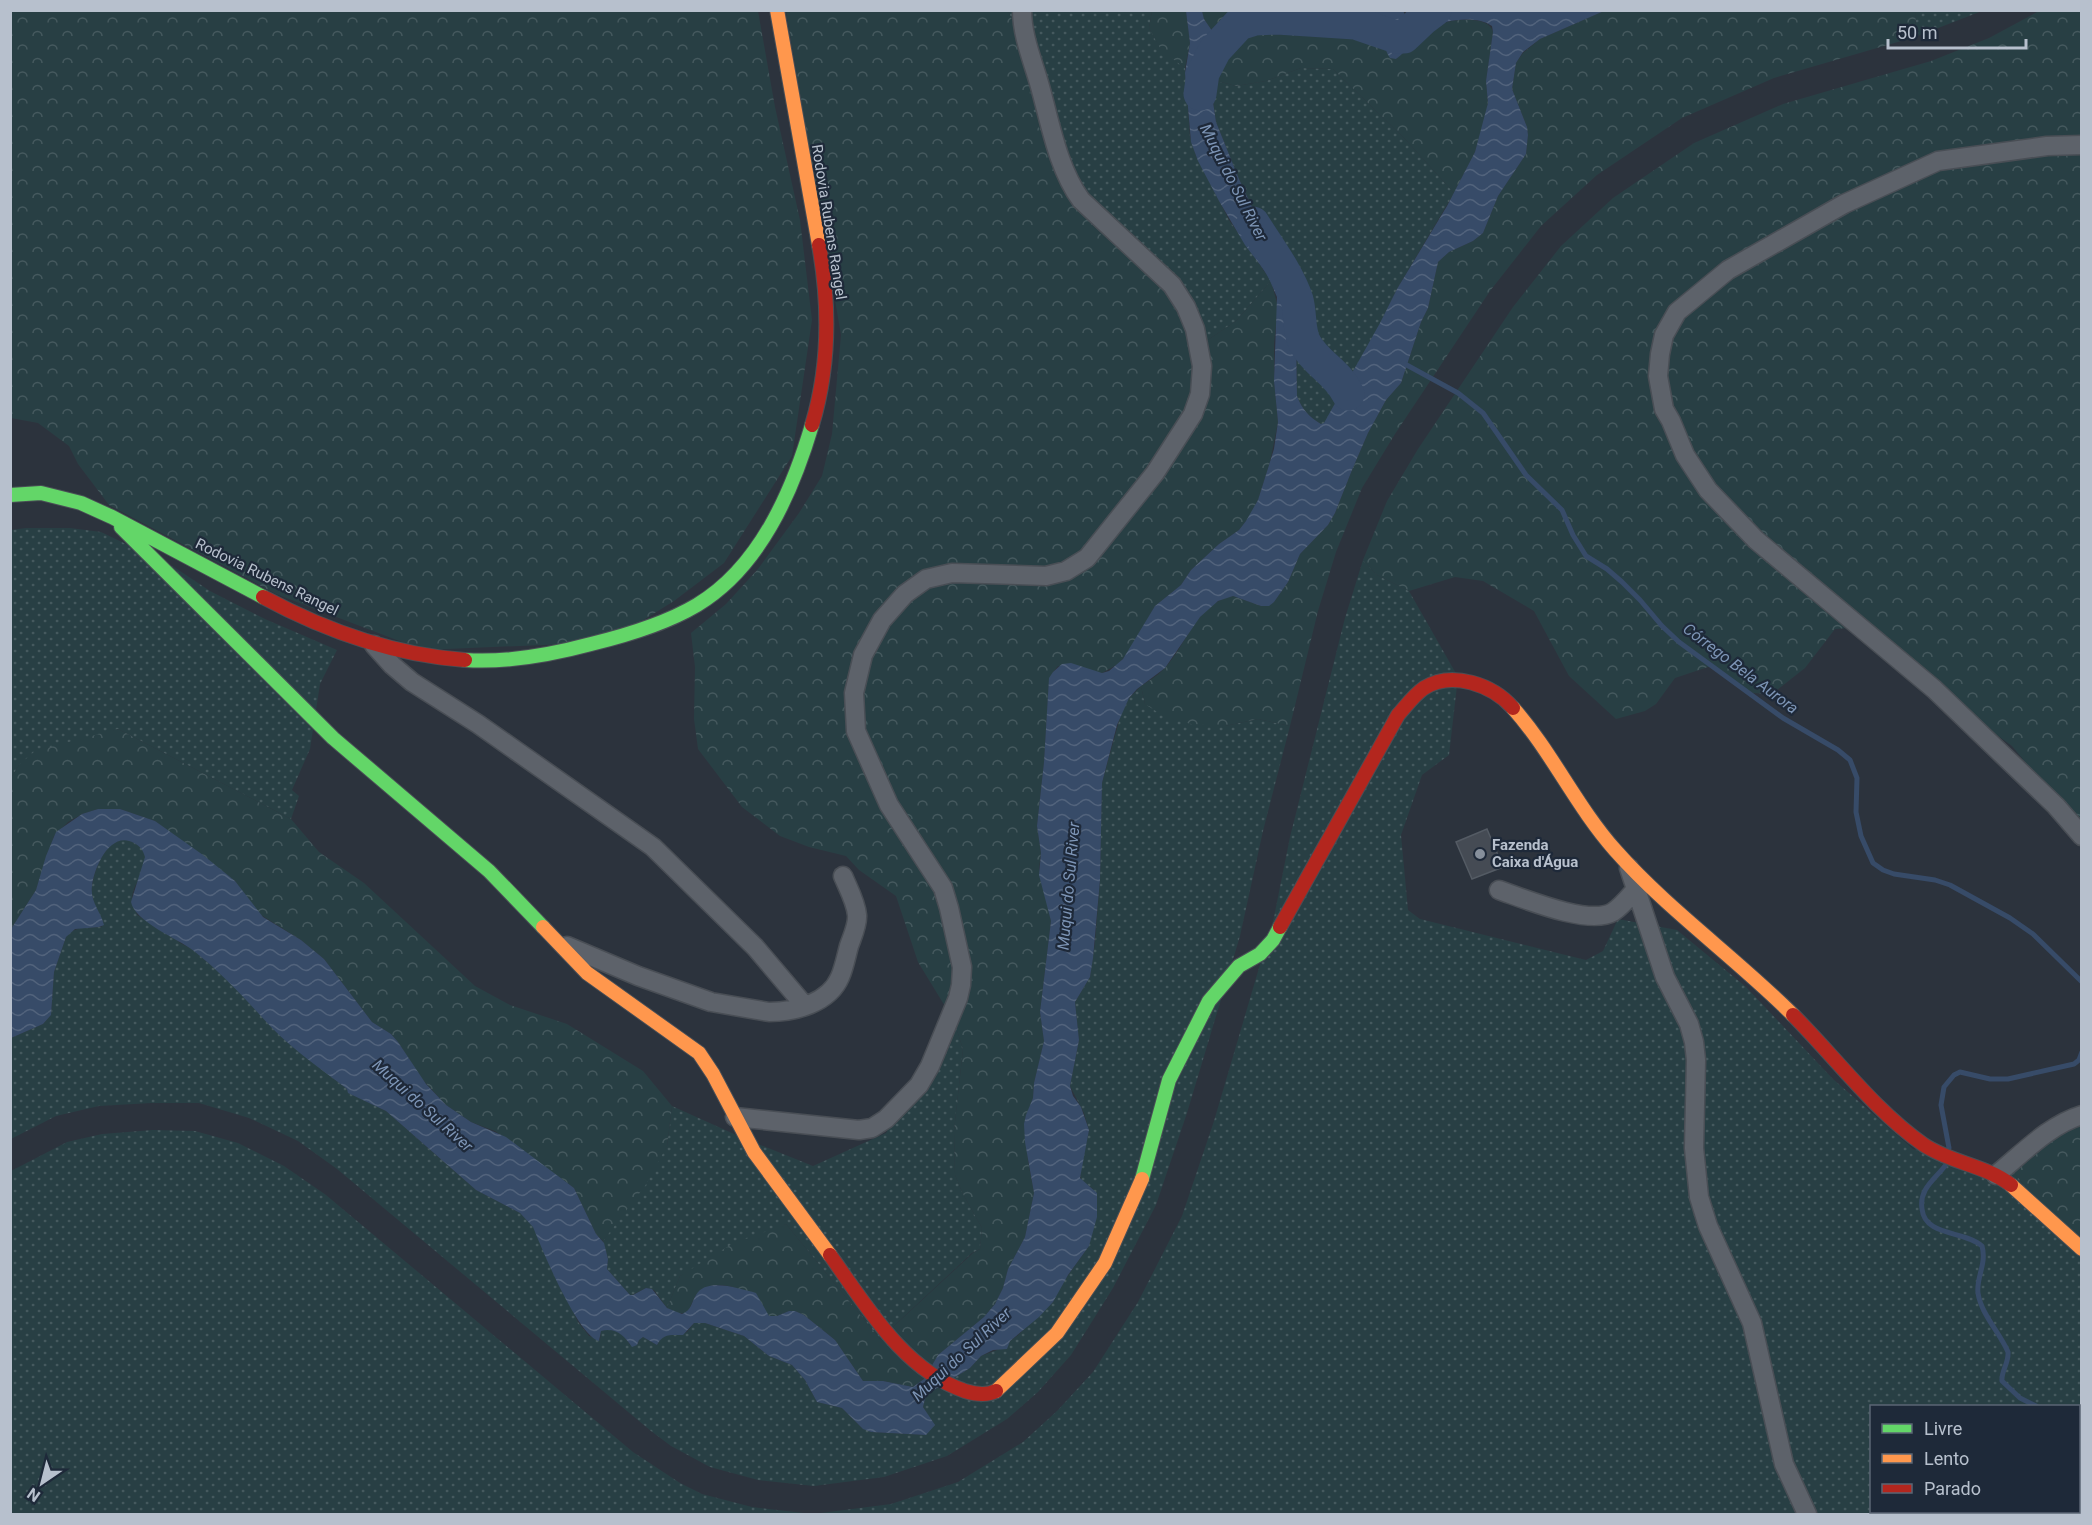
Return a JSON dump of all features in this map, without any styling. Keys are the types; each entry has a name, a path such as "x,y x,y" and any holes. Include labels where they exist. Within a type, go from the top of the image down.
{"street":[{"name":"Rodovia Rubens Rangel","path":"10,495 41,493 81,503 309,620 371,642 441,659 478,662 542,657 602,642 676,616 702,602 729,579 760,543 789,494 806,450 819,398 827,348 827,302 777,10"},
{"path":"735,1117 859,1130 872,1128 886,1119 919,1085 930,1066 958,998 962,967 943,888 889,805 856,731 854,693 863,655 882,620 905,594 926,579 952,573 1046,576 1066,571 1088,558 1155,473 1193,414 1200,394 1202,366 1195,329 1186,307 1172,285 1081,200 1071,186 1027,43 1022,10"},
{"path":"2082,145 2047,146 1938,161 1844,204 1728,270 1677,312 1664,335 1658,376 1664,409 1685,455 1708,490 1756,540 1934,689 2056,806 2082,836"},
{"path":"112,517 333,738 489,871 586,973 699,1053 754,1152 887,1333 925,1370 954,1387 975,1394 993,1393 1001,1388 1057,1333 1105,1263 1142,1183 1168,1080 1209,1001 1239,966 1260,954 1273,939 1398,715 1414,697 1428,686 1442,681 1470,683 1501,696 1529,729 1602,834 1628,864 1780,1003 1864,1092 1914,1137 1941,1156 1996,1175 2025,1197 2082,1249"},
{"path":"371,642 412,682 478,724 653,847 755,947 805,1006"},
{"path":"1628,864 1665,977 1689,1024 1694,1042 1696,1060 1694,1148 1699,1197 1708,1226 1752,1323 1784,1464 1807,1515"},
{"path":"557,941 638,976 711,1002 779,1012 805,1006 824,998 840,978 856,924 857,913 843,876"},
{"path":"1499,890 1573,914 1593,918 1611,913 1623,904 1636,889"},
{"path":"1996,1175 2067,1119 2082,1115"}],"green space":[{"path":"1916,10 1982,11 1915,37"},
{"path":"10,11 758,11 775,107 800,220 812,320 792,456 724,563 674,601 629,629 566,644 423,650 276,594 109,505 78,464 69,446 38,423 11,418"},
{"path":"786,11 1008,11 1025,48 1031,104 1045,147 1067,197 1103,237 1125,249 1164,289 1187,335 1189,349 1196,348 1236,321 1271,281 1278,307 1274,343 1274,381 1278,422 1270,462 1258,500 1250,516 1239,530 1219,544 1191,570 1181,585 1155,606 1128,653 1118,664 1102,673 1058,666 1049,682 1037,826 1041,853 1039,868 1051,921 1040,1012 1044,1041 1034,1083 1033,1098 1025,1119 1028,1161 1034,1193 1025,1237 1008,1269 1003,1288 995,1304 984,1317 938,1355 924,1379 913,1387 883,1381 863,1381 835,1340 804,1315 789,1311 777,1316 769,1316 756,1299 731,1286 713,1285 705,1288 694,1298 686,1313 676,1313 667,1308 680,1276 732,1244 786,1224 880,1339 980,1249 982,1228 955,1175 954,1131 963,1049 954,1021 918,962 896,896 859,870 846,856 809,847 780,836 742,807 698,749 694,719 695,667 691,633 726,604 758,569 799,513 822,476 832,434 841,335"},
{"path":"1008,11 1152,11 1149,28 1161,49 1185,68 1190,137 1196,156 1229,220 1271,281 1236,321 1196,348 1189,349 1187,335 1125,249 1103,237 1067,197 1045,147 1030,104 1025,48"},
{"path":"1152,11 1186,11 1190,43 1185,68 1161,50 1149,28"},
{"path":"1202,11 1291,11 1361,19 1375,23 1396,59 1423,34 1438,24 1456,20 1475,20 1490,26 1493,32 1486,81 1488,103 1485,118 1475,152 1454,193 1406,140 1333,69 1301,68 1266,81 1236,86 1210,79 1211,61 1219,41 1204,19"},
{"path":"1604,11 1916,11 1915,37 1774,78 1682,118 1597,175 1541,226 1490,291 1362,488 1336,552 1318,611 1290,726 1258,719 1225,726 1191,724 1165,717 1145,704 1141,686 1164,669 1201,616 1220,600 1233,596 1261,606 1274,602 1288,582 1300,554 1328,525 1335,513 1368,433 1386,400 1401,383 1421,322 1428,308 1438,262 1449,252 1473,241 1483,233 1498,196 1526,154 1527,127 1512,89 1516,63 1523,53 1540,39"},
{"path":"2039,11 2081,11 2081,823 2045,786 2012,746 1897,663 1862,627 1835,629 1805,668 1772,694 1753,693 1711,666 1675,678 1656,704 1645,711 1616,719 1569,676 1534,611 1483,581 1455,577 1409,591 1377,575 1363,560 1387,501 1418,449 1513,307 1561,246 1613,198 1694,143 1783,104 1931,61 1989,38"},
{"path":"1301,68 1333,69 1406,140 1454,193 1397,289 1381,323 1324,424 1309,415 1297,396 1296,334 1287,281 1239,179 1216,122 1210,79 1236,86 1266,81"},
{"path":"70,528 101,532 174,567 210,591 265,619 337,650 320,684 310,749 292,790 299,796 291,819 118,729 19,765 11,778 11,530"},
{"path":"1363,560 1377,575 1409,591 1458,677 1449,755 1422,775 1401,835 1408,910 1420,919 1586,960 1603,951 1618,919 1677,930 1746,987 1833,1079 1913,1149 2013,1171 2081,1258 2081,1514 813,1514 891,1504 958,1482 1023,1442 1057,1411 1093,1372 1138,1302 1182,1216 1214,1121 1274,917 1290,837 1345,618"},
{"path":"1141,686 1145,704 1225,726 1258,719 1290,726 1263,831 1240,936 1187,1113 1156,1205 1113,1288 1071,1355 1038,1392 1007,1419 947,1456 884,1477 814,1486 758,1480 710,1467 671,1446 651,1431 337,1169 298,1141 249,1118 199,1103 99,1106 56,1116 11,1139 11,1038 43,1024 51,1015 54,972 66,937 70,932 80,928 102,927 92,892 93,880 99,863 108,848 115,843 122,840 132,842 143,850 145,858 143,870 132,897 137,915 192,949 232,983 291,1045 347,1089 349,1093 386,1111 476,1190 520,1213 533,1226 578,1322 589,1336 600,1340 601,1331 610,1330 622,1335 630,1345 638,1344 639,1339 643,1337 657,1345 661,1338 673,1333 680,1335 687,1332 694,1323 705,1323 744,1336 769,1356 792,1365 805,1380 817,1402 842,1408 861,1427 871,1432 926,1435 928,1415 923,1407 926,1395 970,1368 981,1356 997,1350 1017,1336 1053,1302 1059,1288 1089,1246 1093,1189 1081,1180 1080,1171 1089,1130 1084,1113 1070,1086 1079,1040 1075,1002 1090,977 1095,943 1100,880 1102,783 1121,714 1129,698"},
{"path":"118,729 291,819 319,852 364,883 475,986 510,1005 567,1024 643,1071 672,1106 667,1146 645,1186 603,1241 596,1234 574,1188 495,1131 471,1122 446,1105 422,1079 391,1034 372,1022 324,959 301,940 258,913 235,881 155,821 120,809 98,809 68,822 54,836 36,890 11,929 11,778 19,765 35,751"},
{"path":"954,1021 963,1049 954,1131 955,1175 982,1228 980,1249 972,1253 880,1339 786,1224 680,1276 667,1308 654,1290 646,1288 630,1295 607,1269 608,1259 603,1241 667,1146 672,1106 813,1166 886,1133"},
{"path":"2081,1121 2081,1258 2013,1171 2070,1125"},
{"path":"153,1130 195,1131 238,1143 284,1166 326,1195 633,1452 680,1483 702,1494 752,1507 813,1514 11,1514 11,1171 67,1142 102,1134"}],"water":[{"path":"1186,11 1202,11 1204,19 1219,41 1211,61 1209,75 1216,122 1239,179 1290,289 1296,334 1297,396 1306,412 1321,424 1324,423 1397,289 1447,206 1475,152 1488,103 1486,81 1493,32 1492,26 1478,20 1442,23 1428,30 1396,59 1390,58 1387,54 1375,23 1291,11 1403,11 1414,30 1418,11 1604,11 1540,39 1523,52 1516,63 1512,89 1527,127 1526,154 1498,196 1483,233 1473,241 1449,252 1438,262 1428,308 1421,322 1401,383 1386,400 1368,433 1328,525 1300,554 1288,582 1274,602 1269,606 1261,606 1233,596 1218,601 1200,617 1165,668 1129,698 1117,725 1102,783 1100,880 1093,958 1090,977 1075,1002 1079,1040 1070,1086 1089,1130 1080,1178 1097,1193 1097,1217 1089,1246 1068,1275 1053,1302 1039,1317 1010,1341 1007,1349 993,1350 981,1356 970,1368 926,1395 923,1407 935,1425 926,1435 871,1432 863,1429 842,1408 817,1402 805,1380 792,1365 769,1356 744,1336 705,1323 694,1323 683,1335 665,1337 657,1345 643,1337 637,1345 632,1347 626,1339 611,1330 601,1331 599,1341 590,1335 561,1290 533,1227 520,1213 476,1190 386,1111 348,1093 347,1089 308,1060 272,1028 205,960 140,916 131,902 145,857 138,845 134,843 125,840 118,842 111,846 100,861 93,878 92,892 104,925 75,929 66,937 54,972 51,1015 43,1024 11,1038 11,929 36,890 56,832 82,814 98,809 120,809 155,821 235,881 263,917 301,940 324,959 372,1022 391,1034 398,1042 426,1084 446,1105 471,1122 506,1137 574,1188 596,1234 604,1243 608,1259 607,1269 630,1295 646,1288 652,1289 667,1308 682,1314 690,1308 696,1295 707,1287 715,1285 733,1287 756,1293 769,1316 795,1311 804,1315 835,1340 863,1381 883,1381 913,1387 924,1379 938,1355 984,1317 995,1304 1003,1288 1008,1269 1025,1237 1034,1193 1024,1124 1033,1098 1034,1083 1044,1041 1040,1012 1051,921 1039,875 1041,853 1037,826 1044,762 1049,678 1062,664 1071,663 1102,673 1109,671 1123,659 1155,606 1181,585 1191,570 1219,544 1239,530 1246,521 1258,500 1274,449 1278,422 1274,381 1277,297 1267,274 1245,245 1219,201 1198,161 1191,142 1185,73 1190,43"}],"building":[{"name":"Fazenda Caixa d'Água","path":"1487,829 1503,867 1472,879 1456,842"}],"waterway":[{"name":"Muqui do Sul River","path":"1200,94 1203,73 1215,50 1239,24 1255,19 1277,18 1355,23 1396,37 1404,37 1435,10"},
{"name":"Muqui do Sul River","path":"1253,223 1293,290 1306,345 1339,380 1348,394"},
{"name":"Córrego Bela Aurora","path":"1403,363 1458,393 1483,413 1526,475 1562,510 1573,535 1586,556 1622,582 1679,642 1783,718 1838,750 1850,760 1857,778 1856,812 1861,836 1873,863 1894,874 1935,880 1950,885 2010,918 2033,934 2082,982"},
{"name":"Córrego Bela Aurora","path":"1949,1148 1941,1105 1944,1087 1954,1075 1960,1072 1990,1079 2008,1079 2074,1064 2079,1060 2082,1052"},
{"name":"Córrego Bela Aurora","path":"1945,1166 1925,1190 1922,1202 1925,1218 1938,1229 1965,1237 1982,1246 1983,1259 1978,1293 1987,1316 2008,1352 2002,1381 2020,1398 2034,1405"}],"traffic: fast":[{"path":"465,660 513,659 576,648 646,628 697,605 739,570 771,526 794,476 812,425"},
{"path":"10,495 41,493 81,503 263,597"},
{"path":"121,527 333,738 489,871 543,927"},
{"path":"1142,1179 1169,1080 1209,1001 1239,966 1260,954 1273,940 1280,927"}],"traffic: slow":[{"path":"777,10 819,245"},
{"path":"1513,708 1615,850 1657,893 1793,1015"},
{"path":"543,927 587,973 699,1053 713,1074 754,1152 830,1255"},
{"path":"996,1391 1057,1333 1105,1263 1142,1179"},
{"path":"2011,1185 2082,1249"}],"traffic: jam":[{"path":"812,425 822,380 826,335 825,290 819,245"},
{"path":"263,597 336,631 386,647 465,660"},
{"path":"1280,927 1398,715 1417,694 1435,683 1459,680 1495,693 1513,708"},
{"path":"1793,1015 1872,1100 1906,1131 1934,1151 1990,1173 2011,1185"},
{"path":"830,1255 888,1334 923,1368 965,1391 981,1394 996,1391"}],"place":[{"name":"Fazenda Caixa d'Água","path":"1480,854"}]}
